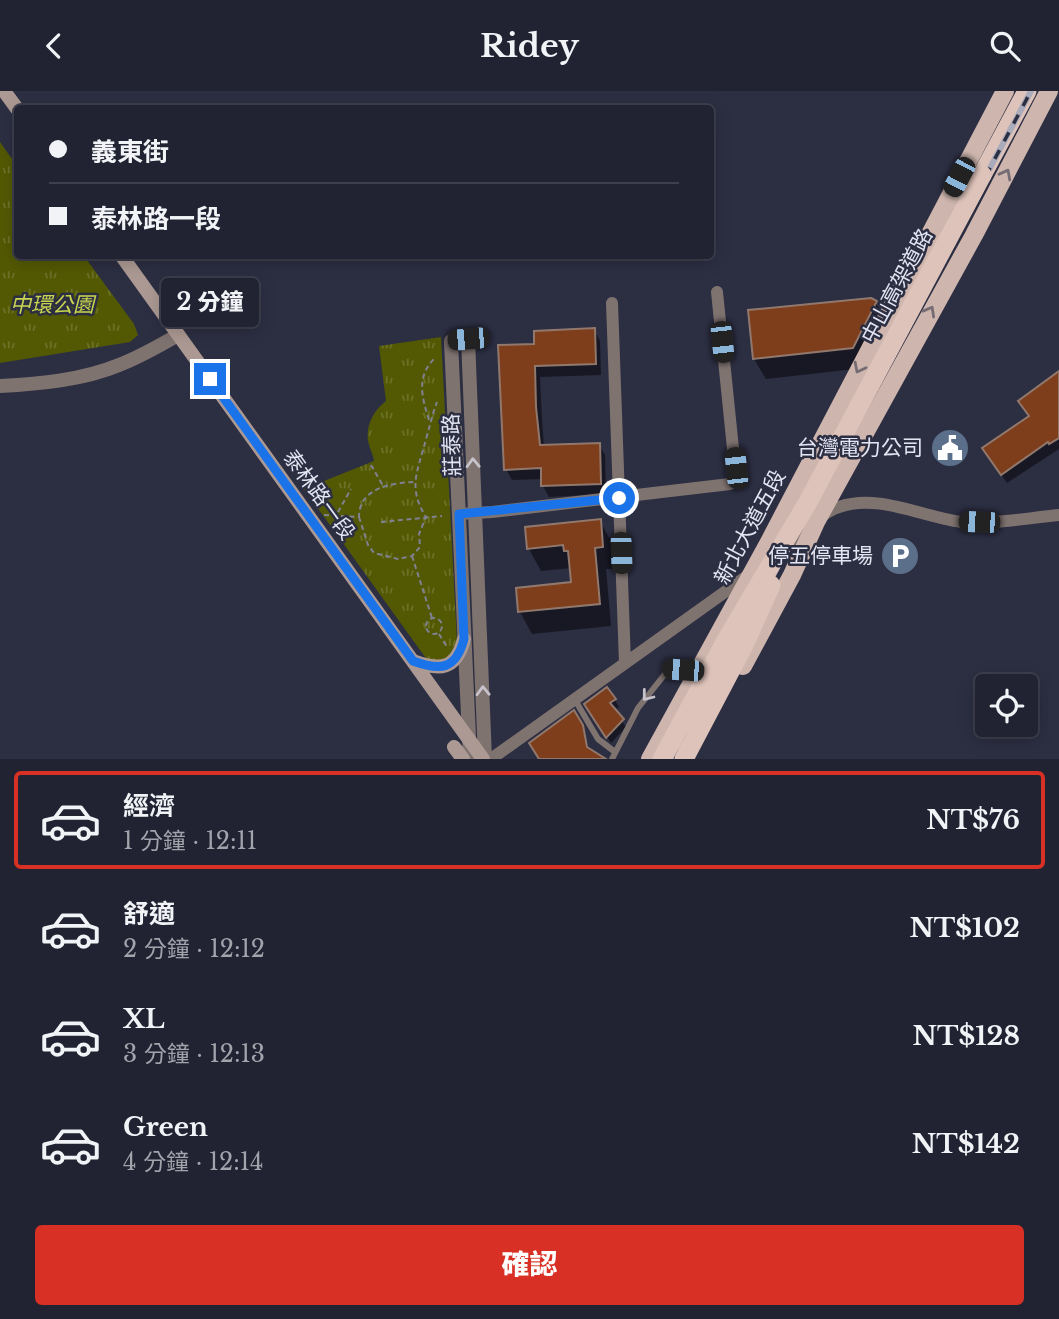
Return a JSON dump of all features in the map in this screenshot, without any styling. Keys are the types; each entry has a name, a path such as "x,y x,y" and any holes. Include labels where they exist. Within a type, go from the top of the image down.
{"highway":[{"name":"中山高架道路","path":"662,759 728,637 808,502 1027,91"},
{"name":"中山高架道路","path":"684,759 744,645 808,502"}],"main road":[{"path":"4,91 14,106"},
{"name":"新北大道五段","path":"650,759 753,572 1005,91"},
{"path":"694,759 792,575 816,522 1049,91"},
{"path":"926,241 922,260 926,268 935,271 955,267"},
{"name":"泰林路一段","path":"124,259 484,759"},
{"path":"413,661 432,668 443,667 461,653 464,639"},
{"path":"673,717 690,714 696,716 705,725 706,736"}],"street":[{"path":"459,514 724,486 733,480 736,468 717,292"},
{"path":"612,303 625,663"},
{"path":"0,386 47,381 117,367 178,335"},
{"name":"莊泰路","path":"468,339 484,759"},
{"name":"莊泰路","path":"451,341 470,759"},
{"path":"491,759 753,572 837,507 859,503 882,504 961,522 1059,515"}],"lane":[{"path":"451,341 468,339"},
{"path":"575,700 598,739 613,755 638,708 668,669 698,671"}],"path":[{"path":"429,421 424,403 423,379 426,367 435,359"},
{"path":"425,517 416,502 415,482 429,421 437,402"},
{"path":"371,465 382,485"},
{"path":"415,482 382,485 369,495 359,509 368,545 374,553 398,559 412,556 420,547 419,534 425,517"},
{"path":"338,515 351,489"},
{"path":"324,515 359,517"},
{"path":"382,522 442,516"},
{"path":"412,556 432,618"},
{"path":"432,618 439,619 442,624 439,633 447,647"},
{"path":"432,618 426,624 426,629 433,635 439,633"}],"green space":[{"name":"中環公園","path":"0,142 14,162 14,259 86,259 134,324 138,335 130,342 0,363"},
{"path":"441,337 457,642 449,659 428,661 304,489 374,461 368,439 369,426 377,410 386,401 379,346"}],"building":[{"path":"871,298 877,301 853,348 753,359 748,310"},
{"path":"595,328 596,364 535,366 536,407 540,445 600,443 601,484 541,486 541,468 504,470 498,345 534,344 534,331"},
{"path":"1059,371 1059,438 1049,444 1048,442 1001,475 982,448 1029,416 1018,401"},
{"path":"601,519 603,547 595,548 600,604 518,612 516,588 571,582 568,551 564,551 563,545 527,549 525,527"},
{"path":"607,687 616,699 610,703 624,719 606,738 584,704"},
{"path":"574,710 583,725 587,747 606,759 539,759 529,743"}],"railway":[{"path":"675,759 1031,91"}],"place":[{"name":"台灣電力公司","path":"950,448"},
{"name":"停五停車場","path":"900,556"}],"route":[{"path":"210,379 413,661 432,668 443,667 454,660 461,653 464,639 459,514 619,498"}]}
